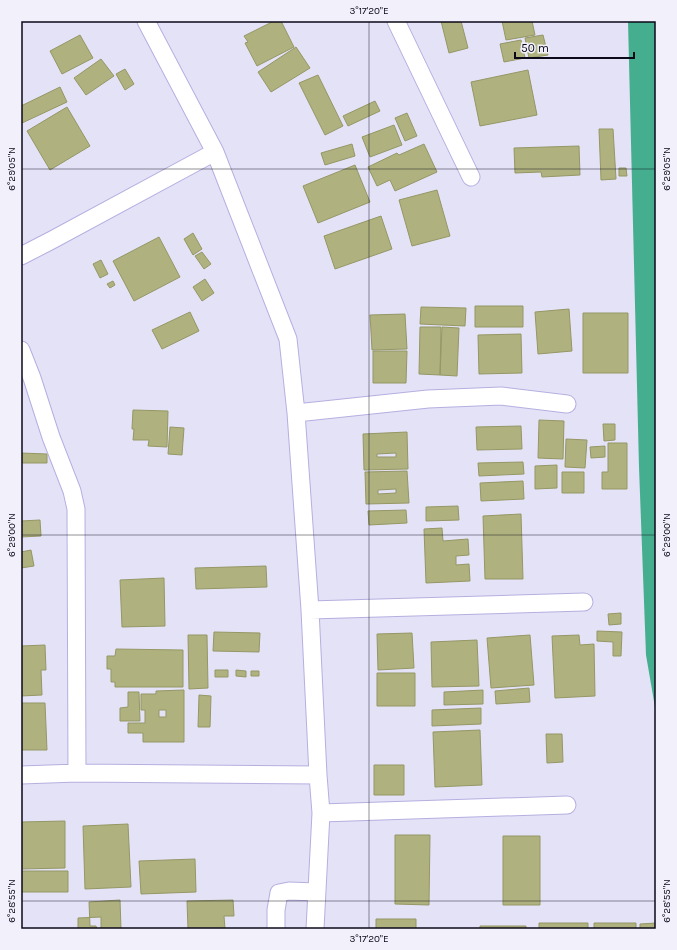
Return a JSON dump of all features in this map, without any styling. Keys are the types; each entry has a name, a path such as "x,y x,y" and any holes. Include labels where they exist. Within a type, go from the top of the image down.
{"street":[{"path":"146,21 216,152 288,339 296,413 310,610 321,813 315,929"},
{"path":"396,21 471,177"},
{"path":"21,256 216,152"},
{"path":"21,350 32,378 51,437 72,491 76,509 77,773"},
{"path":"296,413 428,399 501,396 567,404"},
{"path":"310,610 584,602"},
{"path":"21,775 77,773 318,775"},
{"path":"321,813 567,805"},
{"path":"276,929 276,910 279,893 289,891 316,892"}],"shaded area":[{"path":"628,21 656,21 656,713 646,655 639,467"}],"building":[{"path":"274,21 281,21 294,47 257,66 245,43 248,42 244,36"},
{"path":"441,21 461,21 468,48 449,53"},
{"path":"502,21 532,21 535,35 506,40"},
{"path":"80,35 93,58 62,74 50,51"},
{"path":"543,35 548,55 529,58 525,38"},
{"path":"521,40 525,58 504,62 500,44"},
{"path":"296,47 310,68 271,92 258,72"},
{"path":"101,59 114,76 86,95 74,78"},
{"path":"125,69 134,84 125,90 116,74"},
{"path":"528,70 537,115 480,126 471,82"},
{"path":"318,75 343,126 325,135 299,83"},
{"path":"60,87 67,102 22,123 21,106"},
{"path":"375,101 380,111 348,126 343,116"},
{"path":"67,107 90,146 50,170 27,131"},
{"path":"407,113 417,136 405,141 395,118"},
{"path":"394,125 402,145 370,157 362,137"},
{"path":"599,129 613,129 616,179 601,180"},
{"path":"352,144 355,156 325,165 321,153"},
{"path":"424,144 437,172 395,191 390,180 377,186 368,167 397,153 399,155"},
{"path":"579,146 580,175 542,177 541,172 515,173 514,148"},
{"path":"355,165 370,202 318,223 303,186"},
{"path":"619,168 626,168 627,176 619,176"},
{"path":"437,190 450,236 412,246 399,200"},
{"path":"381,216 392,249 335,269 324,236"},
{"path":"193,233 202,249 193,255 184,239"},
{"path":"159,237 180,277 134,301 113,261"},
{"path":"202,252 211,264 204,269 195,256"},
{"path":"101,260 108,274 100,278 93,264"},
{"path":"205,279 214,293 202,301 193,287"},
{"path":"113,281 115,285 110,288 107,284"},
{"path":"475,306 523,306 523,327 475,327"},
{"path":"421,307 466,308 465,326 420,324"},
{"path":"569,309 572,351 538,354 535,312"},
{"path":"190,312 199,331 162,349 152,330"},
{"path":"583,313 628,313 628,373 583,373"},
{"path":"405,314 407,349 372,350 370,315"},
{"path":"420,327 441,327 440,375 419,374"},
{"path":"442,327 459,328 457,376 440,375"},
{"path":"521,334 522,373 479,374 478,335"},
{"path":"373,351 407,351 406,383 373,383"},
{"path":"133,410 168,411 167,447 148,446 149,440 133,440"},
{"path":"539,420 564,421 563,459 538,458"},
{"path":"603,424 615,424 615,440 604,441"},
{"path":"521,426 522,449 477,450 476,427"},
{"path":"170,427 184,428 182,455 168,454"},
{"path":"407,432 408,469 364,470 363,434","holes":["396,453 396,457 377,457 377,454"]},
{"path":"566,439 587,440 585,468 565,467"},
{"path":"608,443 627,443 627,489 602,489 602,472 608,472"},
{"path":"605,446 605,457 591,458 590,447"},
{"path":"21,453 47,454 47,463 21,463"},
{"path":"523,462 524,474 479,476 478,463"},
{"path":"557,465 557,488 535,489 535,466"},
{"path":"407,471 409,503 366,504 365,472","holes":["396,489 396,493 378,494 378,490"]},
{"path":"562,472 584,472 584,493 562,493"},
{"path":"523,481 524,499 481,501 480,483"},
{"path":"458,506 459,520 426,521 426,507"},
{"path":"406,510 407,523 369,525 368,511"},
{"path":"521,514 523,579 485,579 483,516"},
{"path":"40,520 41,536 21,537 21,521"},
{"path":"442,528 443,541 468,539 469,555 456,556 456,565 469,564 470,581 426,583 424,529"},
{"path":"31,550 34,566 21,568 21,552"},
{"path":"266,566 267,587 196,589 195,568"},
{"path":"164,578 165,626 122,627 120,580"},
{"path":"621,613 621,624 609,625 608,614"},
{"path":"597,631 622,632 621,656 613,656 613,642 597,641"},
{"path":"214,632 260,633 259,652 213,651"},
{"path":"412,633 414,668 378,670 377,634"},
{"path":"188,635 207,635 208,688 189,689"},
{"path":"530,635 534,685 491,688 487,638"},
{"path":"579,635 580,645 594,644 595,696 555,698 552,636"},
{"path":"477,640 479,686 432,687 431,642"},
{"path":"45,645 46,670 41,670 42,695 21,696 21,646"},
{"path":"116,649 183,650 183,687 115,687 115,682 111,682 111,669 107,669 107,656 115,656"},
{"path":"215,670 228,670 228,677 215,677"},
{"path":"236,670 246,671 246,677 236,676"},
{"path":"251,671 259,671 259,676 251,676"},
{"path":"377,673 415,673 415,706 377,706"},
{"path":"529,688 530,702 496,704 495,691"},
{"path":"184,690 184,742 143,742 143,733 128,733 128,723 145,723 145,710 141,710 141,694 156,694 156,691","holes":["159,710 166,710 166,717 159,717"]},
{"path":"483,690 483,704 444,705 444,692"},
{"path":"128,692 139,692 140,721 120,721 120,708 128,707"},
{"path":"199,695 211,696 210,727 198,727"},
{"path":"21,703 45,703 47,750 21,750"},
{"path":"481,708 481,724 432,726 432,710"},
{"path":"480,730 482,785 435,787 433,732"},
{"path":"546,734 562,734 563,762 547,763"},
{"path":"374,765 404,765 404,795 374,795"},
{"path":"65,821 65,868 21,869 21,822"},
{"path":"128,824 131,887 85,889 83,826"},
{"path":"395,835 430,835 429,905 395,904"},
{"path":"503,836 540,836 540,905 503,905"},
{"path":"195,859 196,892 141,894 139,861"},
{"path":"21,871 68,871 68,892 21,892"},
{"path":"120,900 121,929 97,929 96,926 90,926 89,902"},
{"path":"233,900 234,916 224,916 225,929 188,929 187,901"},
{"path":"101,917 101,929 78,929 78,918"},
{"path":"376,919 416,919 416,929 376,929"},
{"path":"539,923 588,923 588,929 539,929"},
{"path":"594,923 636,923 636,929 594,929"},
{"path":"656,923 656,929 640,929 640,924"},
{"path":"480,926 526,926 526,929 480,929"}]}
